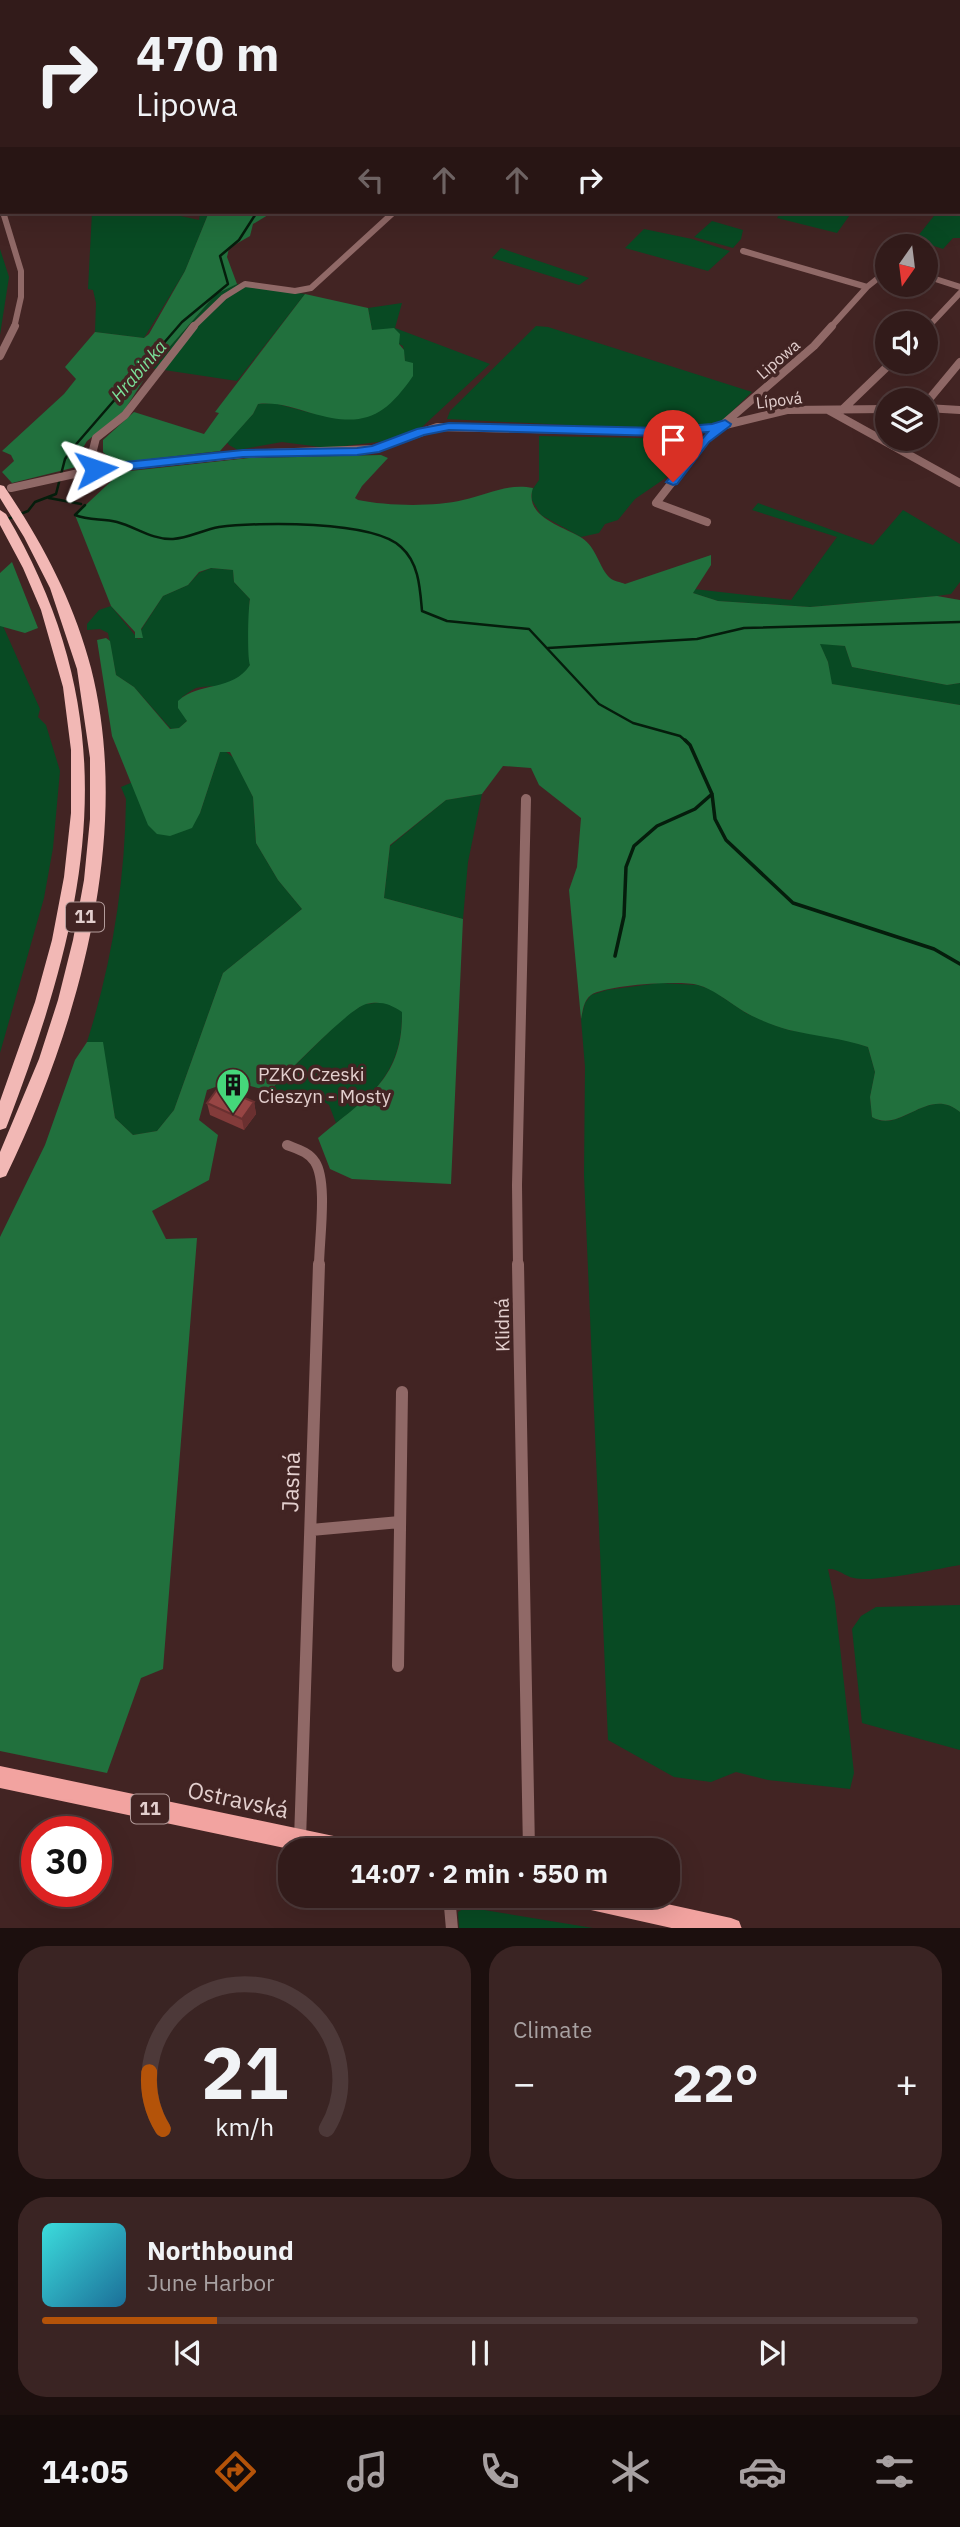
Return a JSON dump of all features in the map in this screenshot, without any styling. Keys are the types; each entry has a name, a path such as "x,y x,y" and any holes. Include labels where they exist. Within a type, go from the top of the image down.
{"highway":[{"name":"11","path":"0,1171 38,1083 75,964 94,855 97,766 89,694 78,650 59,593 6,488"},
{"name":"11","path":"0,514 43,597 61,654 73,711 78,760 78,823 71,889 54,969 40,1018 0,1123"}],"main road":[{"name":"Ostravská","path":"0,1777 290,1838"},
{"path":"635,1908 731,1928"}],"street":[{"path":"0,356 15,331 20,301 20,260 5,225 4,214"},
{"path":"96,469 93,450 96,438 125,415 192,328 223,297 245,284 295,290 311,288 392,214"},
{"path":"743,251 867,287"},
{"path":"938,280 960,287"},
{"name":"Lipowa","path":"706,522 656,503 705,440 814,346 875,281"},
{"path":"938,316 960,293"},
{"path":"938,389 960,362"},
{"path":"842,410 880,374"},
{"name":"Lípová","path":"6,488 96,469 243,454 374,449 421,432 449,426 661,432 713,428 787,410 875,409"},
{"path":"938,409 960,410"},
{"path":"827,410 960,483"},
{"name":"Klidná","path":"526,799 517,1185 529,1838"},
{"name":"Jasná","path":"287,1144 309,1153 320,1167 321,1189 300,1838"},
{"path":"398,1666 401,1392"},
{"path":"311,1530 400,1521"},
{"path":"450,1908 452,1928"}],"green space":[{"path":"92,214 171,214 199,220 200,214 208,214 185,271 144,338 95,332 96,303 93,290 88,289"},
{"path":"208,214 270,214 253,224 250,236 229,248 227,257 237,284 216,294 151,368 124,411 87,441 81,451 84,465 12,483 2,472 14,461 11,455 2,451 64,394 76,379 65,367 95,332 144,338 149,334 185,271"},
{"path":"780,214 851,214 837,233 777,218"},
{"path":"935,214 960,214 960,238 953,238 943,249 938,247 938,234 920,234"},
{"path":"712,221 743,230 741,239 733,248 694,237"},
{"path":"644,229 692,239 730,251 708,271 625,248"},
{"path":"501,248 589,278 579,285 492,258"},
{"path":"0,249 9,277 0,335"},
{"path":"237,284 305,294 237,381 151,368 216,294"},
{"path":"305,294 368,308 372,330 394,328 400,334 399,344 404,350 405,361 413,363 413,376 382,410 371,416 345,419 279,405 258,404 253,414 220,451 115,463 103,452 103,440 134,412 204,434 219,413 215,412"},
{"path":"402,303 395,328 490,364 422,427 386,441 328,448 282,442 238,450 229,445 227,442 253,414 258,404 274,403 311,413 357,419 405,361 403,346 372,330 368,308"},
{"path":"536,326 548,327 752,392 723,420 702,426 587,426 447,419 450,411"},
{"path":"539,436 690,439 699,443 670,475 635,499 618,520 605,524 599,533 581,537 541,515 532,500 532,490 539,480"},
{"path":"381,455 388,458 362,486 355,498 358,500 425,505 463,500 506,488 533,488 534,506 540,514 587,542 610,578 625,584 711,555 711,565 693,593 718,601 810,607 937,596 960,600 960,683 947,685 852,667 845,646 820,644 828,662 832,684 960,705 960,1112 948,1105 937,1104 893,1120 883,1121 872,1117 870,1097 875,1072 868,1047 776,1026 698,985 643,984 599,991 586,1000 581,1019 569,890 577,867 581,818 539,785 531,768 503,766 482,794 446,800 390,845 384,898 463,919 451,1184 352,1179 330,1169 318,1138 365,1099 388,1072 401,1036 402,1012 389,1005 371,1003 357,1008 269,1091 232,1081 207,1090 199,1120 218,1135 209,1180 152,1211 166,1239 197,1238 163,1669 141,1678 107,1773 0,1751 0,1237 45,1145 75,1060 87,1042 103,1042 115,1118 133,1135 157,1131 174,1110 223,973 302,909 278,880 256,843 253,797 230,752 220,752 200,813 192,828 170,836 157,834 148,825 112,736 97,640 106,638 110,641 116,675 134,687 170,729 179,728 187,721 178,708 178,701 196,691 234,679 250,665 250,599 234,582 233,570 211,568 199,572 188,585 163,596 141,629 143,638 135,638 135,632 111,606 75,515 121,472 249,458"},
{"path":"758,503 873,545 903,510 960,544 960,582 951,594 810,607 718,601 693,593 694,589 791,600 837,537 752,510"},
{"path":"12,562 38,628 25,633 0,626 0,573"},
{"path":"211,568 233,570 234,582 250,599 250,665 244,673 229,683 196,688 182,697 187,721 179,728 171,729 134,687 116,675 108,633 100,629 87,630 87,624 99,610 111,606 138,639 142,638 141,630 163,596 188,585 199,573"},
{"path":"0,626 3,626 40,709 38,717 46,725 60,771 53,848 44,898 0,1053"},
{"path":"819,643 845,646 852,667 947,685 960,683 960,705 831,684 828,662"},
{"path":"225,751 234,758 253,797 256,843 278,880 302,909 223,973 174,1110 157,1131 133,1135 115,1118 102,1042 87,1042 104,982 120,892 126,799 121,787 133,782 149,825 200,813 220,752"},
{"path":"482,794 468,862 463,919 384,898 390,846 446,800"},
{"path":"660,983 698,985 712,990 746,1013 774,1025 844,1039 868,1047 875,1072 870,1097 872,1117 883,1121 893,1120 925,1106 937,1104 948,1105 960,1112 960,1565 864,1579 828,1569 835,1602 854,1773 850,1789 768,1780 736,1772 711,1782 674,1777 608,1740 584,1175 585,1067 581,1019 585,1003 591,995 607,990"},
{"path":"386,1002 402,1011 398,1047 393,1062 376,1088 336,1123 329,1105 320,1099 269,1091 344,1017 364,1004"},
{"path":"960,1605 960,1750 862,1723 852,1629 861,1616 876,1607"},
{"path":"472,1908 593,1928 459,1928 458,1912"}],"building":[{"path":"219,1087 254,1102 242,1119 207,1103"}],"waterway":[{"name":"Hrabinka","path":"0,522 28,511 35,502 56,494 65,459 72,449 182,322 228,284 220,256 239,240 256,214"},
{"path":"49,498 81,504"},
{"path":"85,505 75,515 117,522 165,539 184,537 219,527 260,524 341,527 387,538 401,547 412,561 418,576 422,611 447,621 529,629 599,704 633,723 680,736 687,742"},
{"path":"548,648 697,639 744,628 960,622"},
{"path":"687,742 712,794"},
{"path":"615,956 624,916 626,867 634,846 657,826 695,809 712,794"},
{"path":"712,794 715,819 726,840 793,903 934,949 960,964"}],"place":[{"name":"PZKO Czeski Cieszyn - Mosty","path":"233,1115"}],"route":[{"path":"96,469 243,454 374,449 421,432 449,426 661,432 713,428 725,424 705,440 673,482"}]}
